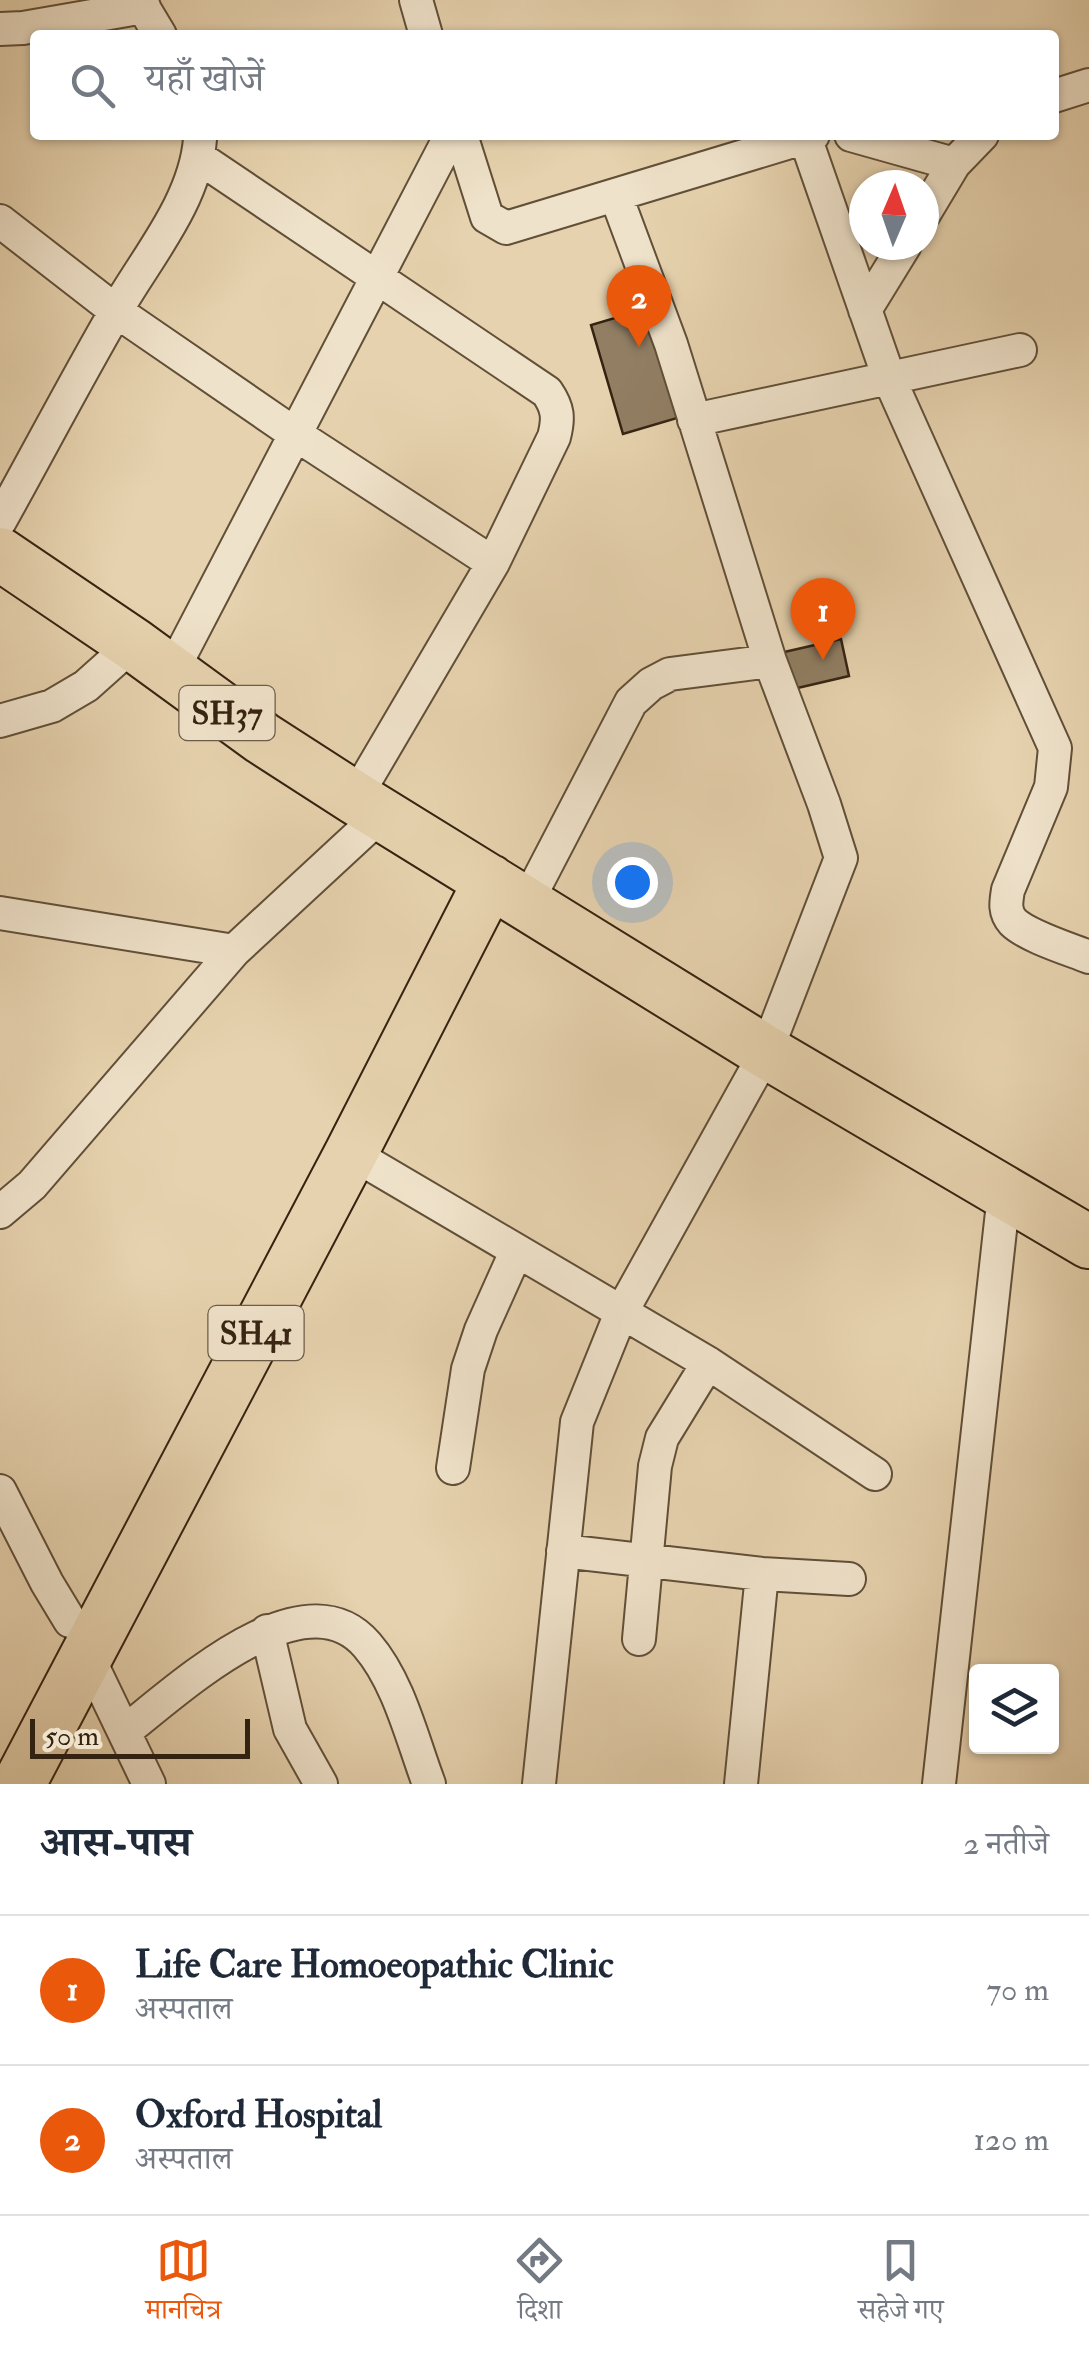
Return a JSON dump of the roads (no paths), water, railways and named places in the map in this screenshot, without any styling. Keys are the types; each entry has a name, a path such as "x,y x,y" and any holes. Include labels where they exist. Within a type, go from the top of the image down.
{"main road":[{"name":"SH37","path":"0,554 368,806 492,882"},
{"path":"492,882 766,1052 1089,1242"},
{"name":"SH41","path":"0,1753 78,1638 351,1154 492,882"},
{"name":"SH41","path":"19,1784 78,1638 325,1138 492,882"}],"street":[{"path":"416,0 425,30"},
{"path":"0,28 148,14"},
{"path":"1059,95 1089,86"},
{"path":"0,721 52,706 86,686 152,659 295,434 448,140"},
{"path":"463,140 487,218 506,228 796,140"},
{"path":"810,140 889,378 1055,748 1051,786 1008,890 1006,908 1011,920 1024,929 1089,957"},
{"path":"868,140 954,164"},
{"path":"939,189 954,164 977,140"},
{"path":"0,521 188,190 199,146 379,279 546,392 555,404 558,420 554,437 494,564 368,806 234,951 32,1185 0,1212"},
{"path":"539,1784 577,1422 622,1313 766,1052 841,858 770,660 671,344 616,196"},
{"path":"0,222 116,311 494,564"},
{"path":"865,310 896,260"},
{"path":"694,420 1020,350"},
{"path":"492,882 631,702 651,684 670,674 770,660"},
{"path":"0,913 234,951"},
{"path":"351,1154 708,1363 875,1474"},
{"path":"938,1784 1004,1194"},
{"path":"453,1468 468,1370 516,1252"},
{"path":"639,1639 662,1438 708,1363"},
{"path":"0,1491 150,1784"},
{"path":"563,1551 762,1574 849,1579"},
{"path":"742,1784 762,1574"},
{"path":"124,1732 220,1658 266,1630 310,1621 348,1630 367,1645 392,1688 429,1784"},
{"path":"266,1630 290,1729 321,1784"}],"place":[{"name":"Oxford Hospital","path":"639,347"},
{"name":"Life Care Homoeopathic Clinic","path":"823,660"}]}
